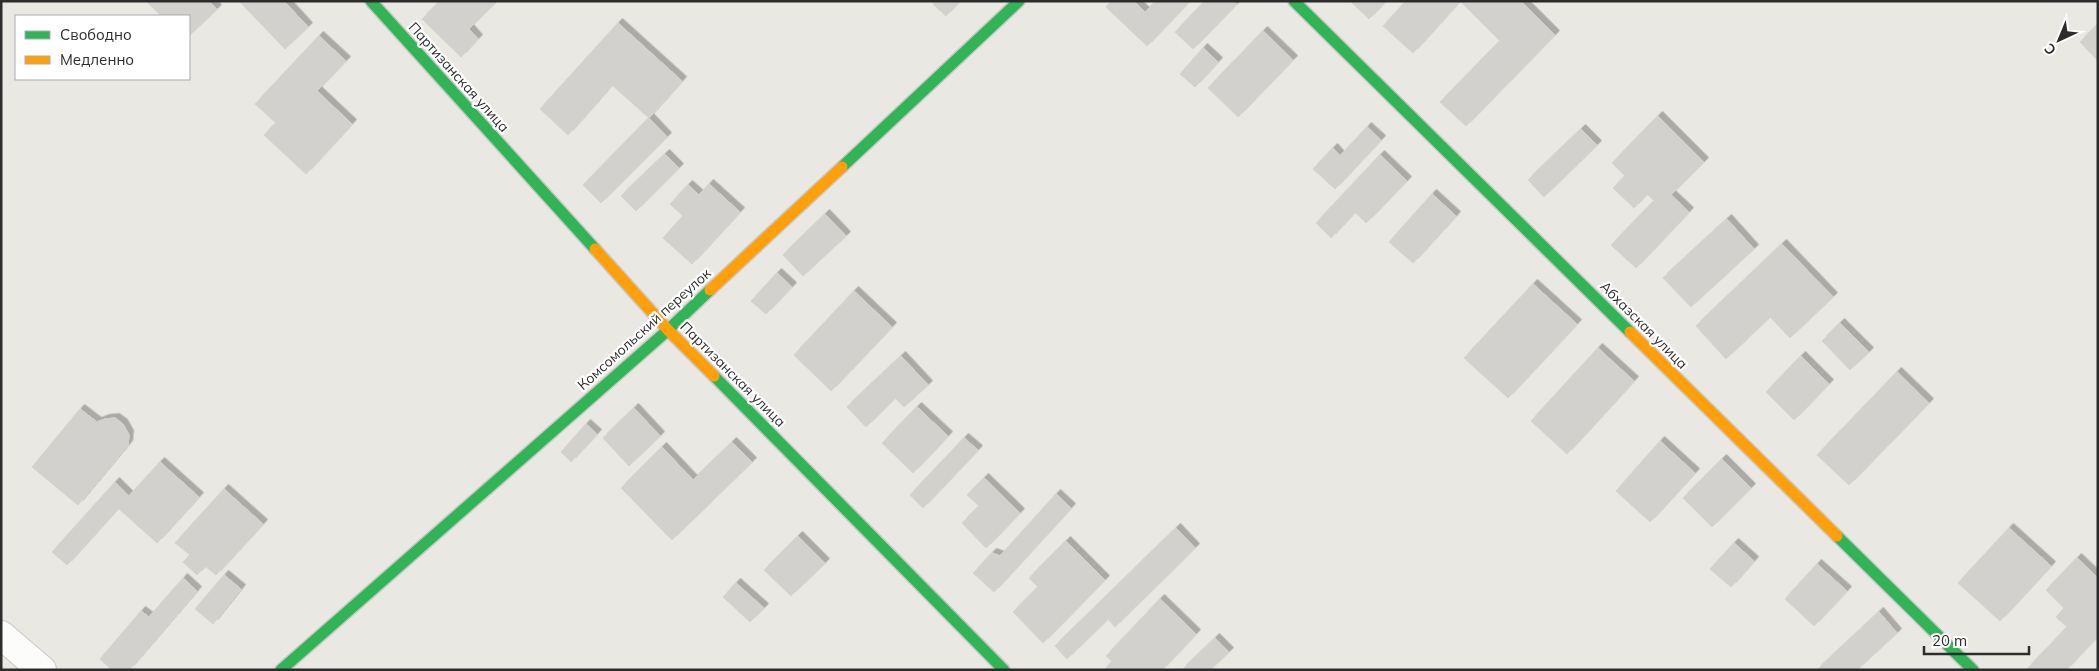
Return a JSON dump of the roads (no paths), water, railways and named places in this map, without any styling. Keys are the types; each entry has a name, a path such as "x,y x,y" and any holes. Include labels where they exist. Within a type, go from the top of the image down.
{"street":[{"name":"Партизанская улица","path":"371,1 668,330 1004,670"},
{"name":"Комсомольский переулок","path":"281,670 668,330 1019,1"},
{"name":"Абхазская улица","path":"1294,1 1972,670"},
{"path":"1,635 42,670"}]}
